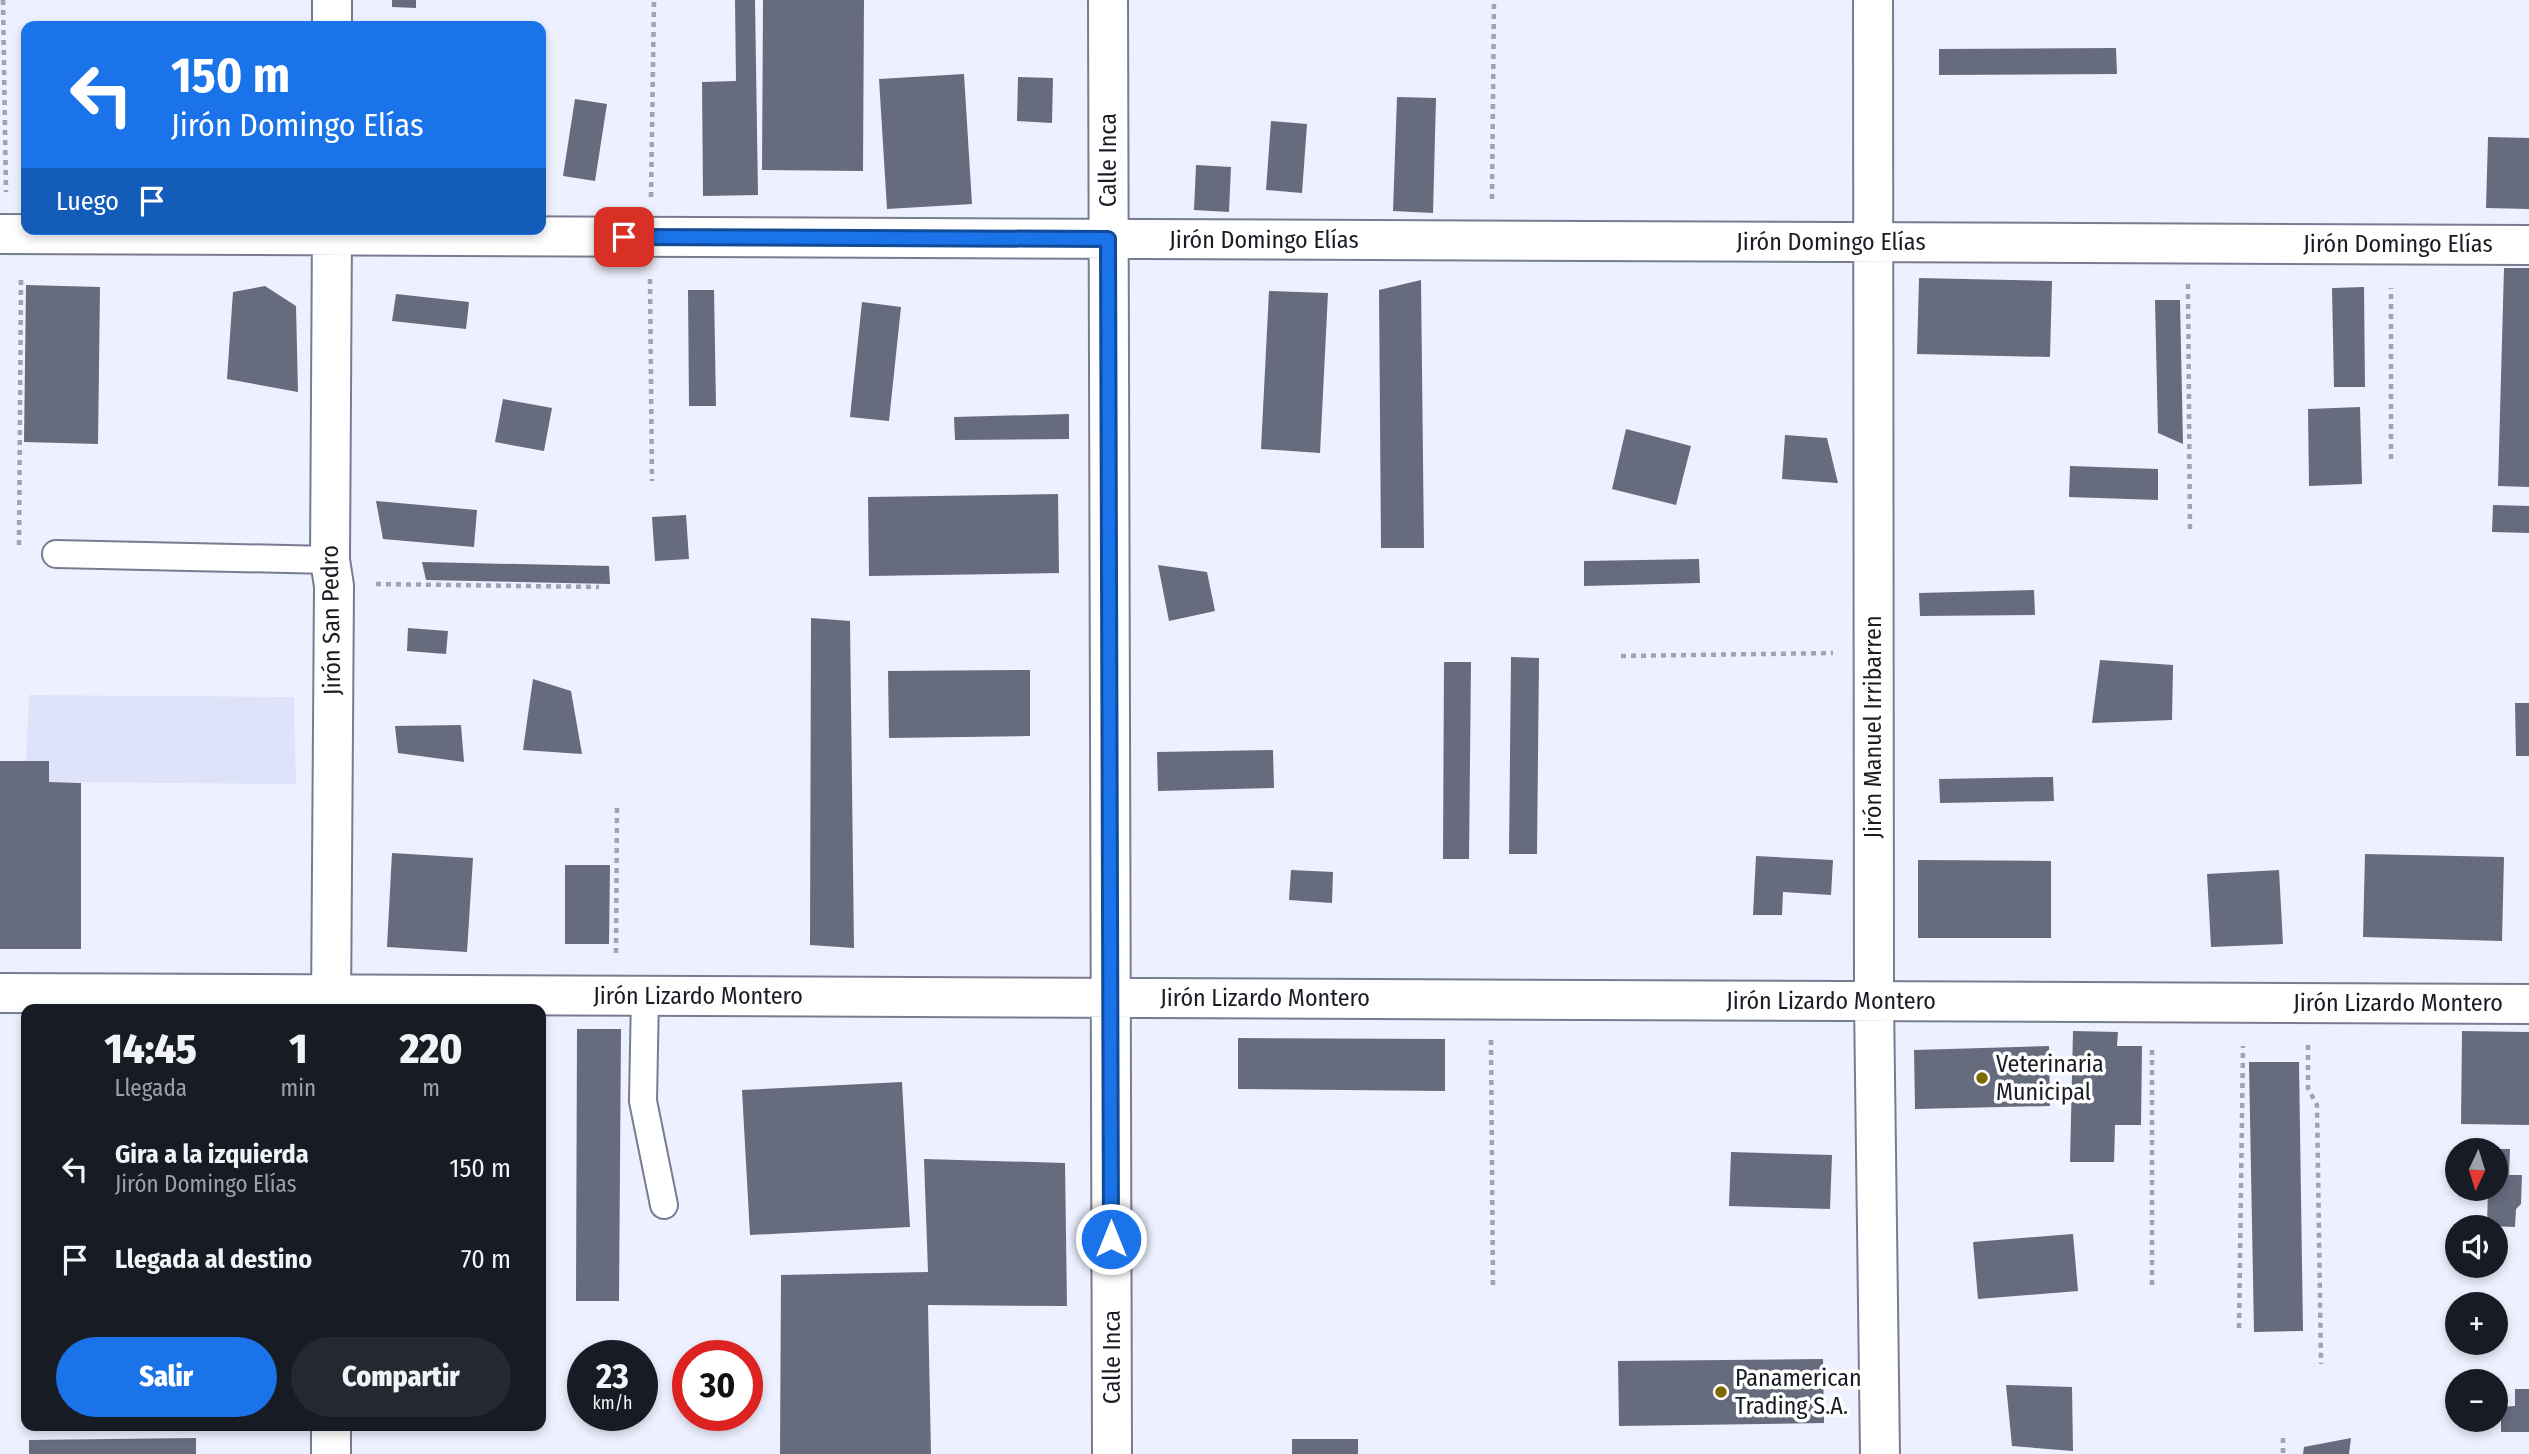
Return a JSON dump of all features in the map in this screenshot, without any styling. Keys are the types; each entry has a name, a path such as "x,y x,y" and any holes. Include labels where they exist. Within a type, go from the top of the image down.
{"street":[{"path":"332,0 332,21"},
{"name":"Calle Inca","path":"1108,0 1112,1454"},
{"name":"Jirón Manuel Irribarren","path":"1873,0 1872,653 1880,1454"},
{"name":"Jirón San Pedro","path":"331,1002 334,599 331,572 332,235"},
{"name":"Jirón Domingo Elías","path":"491,235 2529,245"},
{"name":"Jirón Lizardo Montero","path":"0,993 331,1002 630,995 2529,1004"},
{"path":"331,1431 331,1454"}],"lane":[{"path":"55,554 331,572"},
{"path":"630,995 643,1101 664,1205"}],"path":[{"path":"3,0 19,546"},
{"path":"652,481 650,237 654,0"},
{"path":"1492,241 1494,0"},
{"path":"2188,243 2190,531"},
{"path":"2391,459 2392,245"},
{"path":"331,572 599,587"},
{"path":"1621,656 1872,653"},
{"path":"617,807 630,995"},
{"path":"1490,999 1493,1287"},
{"path":"2152,1285 2153,1002"},
{"path":"2239,1328 2244,1003"},
{"path":"2307,1003 2308,1088 2317,1105 2321,1364"},
{"path":"2283,1438 2283,1454"}],"shaded area":[{"path":"29,695 294,697 296,784 49,782 49,761 26,761"}],"building":[{"path":"392,0 416,0 416,8 392,7"},
{"path":"735,0 755,0 758,195 703,196 702,82 736,81"},
{"path":"763,0 864,0 863,171 762,170"},
{"path":"2116,48 2117,74 1939,75 1939,49"},
{"path":"964,74 972,204 887,209 879,79"},
{"path":"1018,77 1053,78 1052,123 1017,121"},
{"path":"1397,97 1436,98 1433,213 1393,211"},
{"path":"575,99 607,104 595,181 563,176"},
{"path":"1271,121 1307,124 1302,193 1266,190"},
{"path":"2488,137 2529,138 2529,209 2486,208"},
{"path":"1196,165 1231,167 1229,212 1194,210"},
{"path":"2504,268 2529,268 2529,487 2498,486"},
{"path":"1919,278 2052,281 2050,357 1917,354"},
{"path":"1421,280 1424,548 1381,548 1379,290"},
{"path":"26,285 100,287 98,444 24,442"},
{"path":"265,286 296,306 298,392 227,379 233,292"},
{"path":"2364,287 2365,387 2334,387 2332,288"},
{"path":"688,290 714,290 716,406 689,406"},
{"path":"1269,291 1328,293 1320,453 1261,449"},
{"path":"396,294 469,302 466,329 392,321"},
{"path":"2155,300 2180,300 2183,444 2158,433"},
{"path":"862,302 901,307 889,421 850,417"},
{"path":"503,399 552,408 544,451 495,442"},
{"path":"2360,407 2362,484 2309,486 2308,409"},
{"path":"1069,414 1069,439 955,440 954,417"},
{"path":"1626,429 1691,446 1676,505 1612,489"},
{"path":"1785,435 1827,438 1838,483 1782,479"},
{"path":"2070,466 2158,469 2158,500 2069,497"},
{"path":"1058,494 1059,573 869,576 868,497"},
{"path":"376,501 477,510 474,547 383,539"},
{"path":"2493,505 2529,506 2529,533 2492,532"},
{"path":"686,515 689,559 655,561 652,517"},
{"path":"1699,559 1700,583 1584,586 1584,561"},
{"path":"422,562 609,566 610,584 426,580"},
{"path":"1158,565 1207,572 1215,611 1169,621"},
{"path":"2034,590 2035,615 1920,616 1919,593"},
{"path":"811,618 850,621 854,948 810,945"},
{"path":"408,628 448,631 446,654 407,651"},
{"path":"1511,657 1539,658 1537,854 1509,854"},
{"path":"2100,660 2173,665 2172,720 2092,723"},
{"path":"1444,662 1471,662 1469,859 1443,859"},
{"path":"1030,670 1030,736 889,738 888,671"},
{"path":"533,679 571,691 582,754 523,750"},
{"path":"2515,703 2529,703 2529,756 2516,756"},
{"path":"461,725 464,762 398,753 395,726"},
{"path":"1273,750 1274,788 1158,791 1157,752"},
{"path":"0,761 49,761 49,782 81,783 81,949 0,949"},
{"path":"2053,777 2054,801 1940,803 1939,779"},
{"path":"392,853 473,858 467,952 387,947"},
{"path":"2365,854 2504,857 2502,941 2363,937"},
{"path":"1756,856 1833,860 1831,895 1783,892 1782,915 1753,915"},
{"path":"1918,860 2051,861 2051,938 1918,938"},
{"path":"565,865 610,865 609,944 565,944"},
{"path":"1291,870 1333,872 1332,903 1289,900"},
{"path":"2279,870 2283,944 2211,947 2207,874"},
{"path":"577,1029 621,1029 619,1301 576,1301"},
{"path":"2073,1031 2118,1032 2117,1046 2142,1046 2141,1125 2115,1125 2114,1162 2070,1162"},
{"path":"2462,1031 2529,1032 2529,1125 2461,1124"},
{"path":"1238,1038 1445,1039 1445,1091 1238,1089"},
{"name":"Veterinaria Municipal","path":"2049,1046 2050,1106 1915,1109 1914,1050"},
{"path":"2249,1062 2299,1062 2303,1331 2254,1332"},
{"path":"902,1082 910,1227 750,1235 742,1090"},
{"path":"2508,1149 2510,1149 2509,1175 2522,1175 2521,1204 2516,1209 2515,1227 2508,1227 2508,1215 2487,1215 2488,1201 2508,1201"},
{"path":"1731,1152 1832,1155 1830,1209 1729,1206"},
{"path":"924,1159 1065,1163 1067,1306 928,1305 931,1454 780,1454 781,1275 928,1272"},
{"path":"2073,1234 2078,1291 1978,1299 1973,1242"},
{"name":"Panamerican Trading S.A.","path":"1823,1359 1824,1423 1619,1426 1618,1361"},
{"path":"2006,1385 2072,1387 2073,1451 2012,1446"},
{"path":"2515,1389 2529,1389 2529,1432 2508,1432 2508,1406 2515,1406"},
{"path":"196,1438 196,1454 29,1454 29,1440"},
{"path":"2351,1438 2349,1454 2303,1454 2304,1447"},
{"path":"1292,1439 1358,1439 1358,1454 1292,1454"}],"place":[{"name":"Veterinaria Municipal","path":"1982,1078"},
{"name":"Panamerican Trading S.A.","path":"1721,1392"}],"route":[{"path":"624,237 1108,239 1111,1239"}]}
